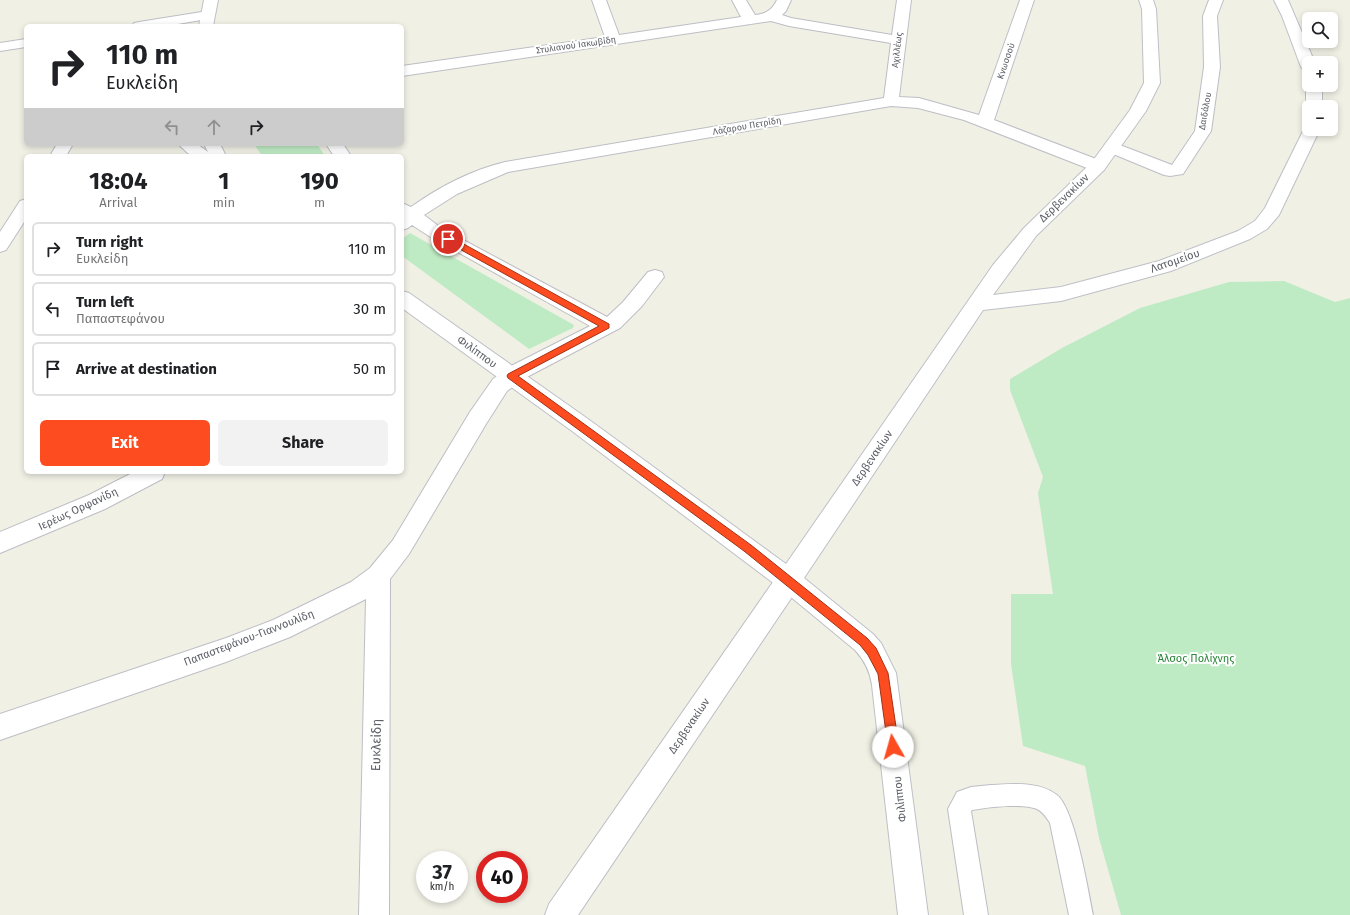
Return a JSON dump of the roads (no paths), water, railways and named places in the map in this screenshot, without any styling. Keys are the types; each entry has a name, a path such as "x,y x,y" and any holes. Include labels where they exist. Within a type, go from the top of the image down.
{"street":[{"path":"162,24 207,20 211,0"},
{"path":"599,0 613,40"},
{"path":"739,0 750,20"},
{"path":"770,16 779,11 784,0"},
{"name":"Αχιλλέως","path":"891,101 904,0"},
{"name":"Κνωσσού","path":"985,122 1027,0"},
{"name":"Δερβενακίων","path":"560,915 1000,270 1030,232 1098,166 1138,111 1152,83 1149,9 1146,0"},
{"name":"Δαιδάλου","path":"1112,147 1170,171 1177,170 1203,130 1212,67 1210,16 1216,0"},
{"path":"1281,0 1305,56"},
{"path":"770,16 789,22 898,40"},
{"name":"Στυλιανού Ιακωβίδη","path":"404,71 770,16"},
{"path":"0,47 24,43"},
{"name":"Λάζαρου Πετρίδη","path":"405,216 469,181 505,167 891,101 933,106 985,122 1098,166"},
{"name":"Λατομείου","path":"978,304 1068,292 1164,266 1244,235 1261,225 1273,211 1309,136"},
{"path":"189,146 199,154"},
{"path":"0,246 24,208"},
{"path":"405,216 606,326"},
{"path":"511,376 606,326 625,313 640,298 655,277"},
{"name":"Φιλίππου","path":"404,299 580,425 789,580 864,642 872,651 883,673 913,915"},
{"name":"Παπαστεφάνου-Γιαννουλίδη","path":"0,727 219,652 281,628 342,600 360,590 378,576 401,547 492,396 502,383 511,376"},
{"name":"Ιερέως Ορφανίδη","path":"0,543 97,502 150,474"},
{"name":"Ευκλείδη","path":"374,915 378,576"}],"lane":[{"path":"976,915 959,809 965,800 980,796 1031,796 1041,798 1050,804 1057,812 1061,822 1081,915"}],"park label":[{"name":"Άλσος Πολίχνης","path":"1196,658"}]}
